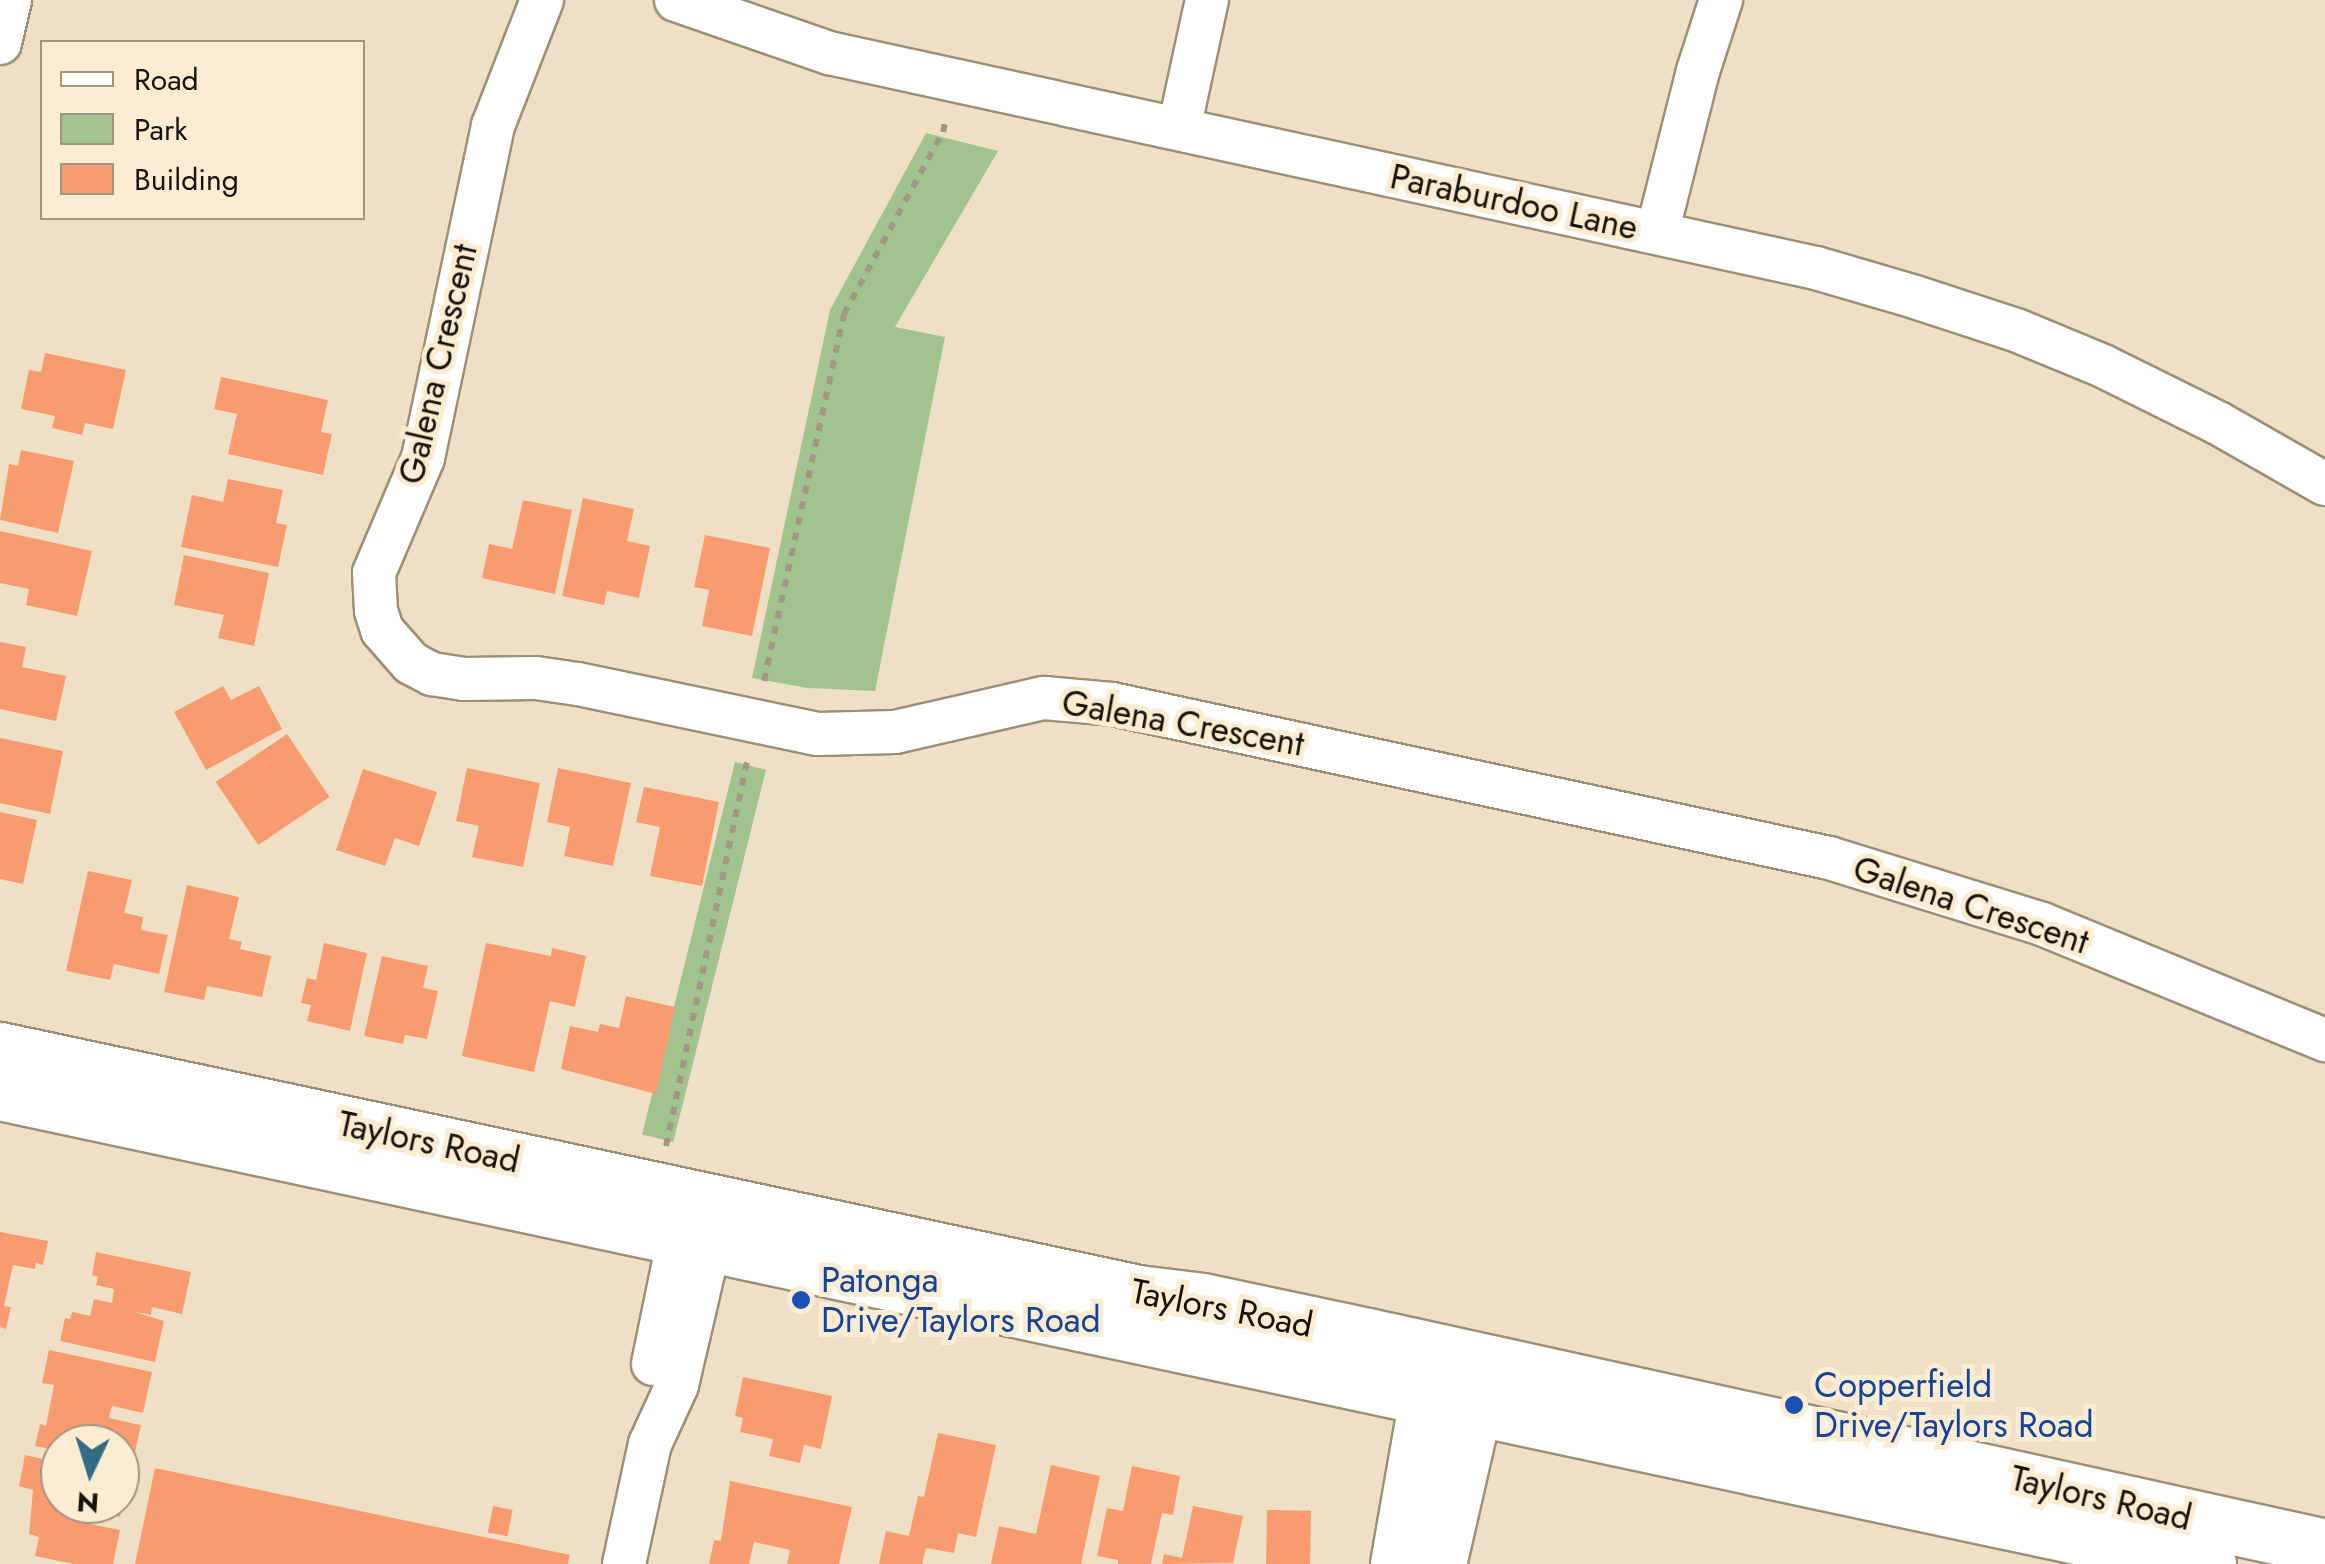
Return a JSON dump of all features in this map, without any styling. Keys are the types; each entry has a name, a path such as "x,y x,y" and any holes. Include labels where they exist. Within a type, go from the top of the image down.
{"main road":[{"name":"Taylors Road","path":"0,1050 378,1159"},
{"name":"Taylors Road","path":"0,1092 690,1218 1454,1387 2208,1564"},
{"name":"Taylors Road","path":"1454,1387 2325,1547"},
{"path":"1398,1564 1454,1387"},
{"path":"1438,1564 1454,1387"}],"street":[{"path":"0,43 10,0"},
{"name":"Galena Crescent","path":"542,0 493,126 423,458 374,573 376,611 392,647 432,674 578,684 755,724 858,734 930,725 1012,702 1044,698 1112,704 1829,858 2042,924 2325,1040"},
{"name":"Paraburdoo Lane","path":"676,0 828,53 1816,268 2016,330 2218,422 2325,484"},
{"path":"1178,130 1207,0"},
{"path":"1658,233 1698,72 1721,0"},
{"path":"624,1564 650,1444 676,1385 690,1218"}],"path":[{"path":"690,1218 674,1148 666,1146 844,314 944,132 954,82"}],"green space":[{"path":"926,133 998,151 895,327 945,337 875,691 808,688 752,678 830,310"},
{"path":"735,762 766,770 673,1142 642,1135"}],"building":[{"path":"45,353 126,370 113,429 85,423 82,435 52,428 55,416 21,409 29,370 41,372"},
{"path":"221,377 328,400 321,432 332,434 323,475 228,454 237,414 214,409"},
{"path":"21,450 74,461 58,533 0,520 9,464 18,466"},
{"path":"228,479 283,490 276,523 287,525 278,567 181,547 192,495 223,502"},
{"path":"583,498 634,509 627,541 650,546 639,598 607,591 604,605 562,596"},
{"path":"523,500 572,510 555,594 482,578 489,544 512,549"},
{"path":"0,531 92,551 77,616 26,605 29,589 0,583"},
{"path":"705,535 770,548 752,636 702,626 709,590 694,587"},
{"path":"184,555 269,573 254,646 218,638 224,615 174,605"},
{"path":"0,642 26,647 22,667 66,676 56,721 0,709"},
{"path":"223,686 231,700 259,686 282,729 206,770 174,712"},
{"path":"287,734 329,797 258,845 216,782"},
{"path":"0,738 63,751 50,814 0,803"},
{"path":"467,768 540,783 523,867 472,857 479,826 456,821"},
{"path":"558,768 631,783 613,866 564,856 570,827 547,822"},
{"path":"363,769 437,792 419,846 395,838 385,866 336,850"},
{"path":"644,787 719,802 702,886 650,876 660,827 636,822"},
{"path":"0,812 37,820 23,884 0,879"},
{"path":"88,871 132,880 124,913 143,917 141,930 168,935 159,974 114,964 110,980 66,971"},
{"path":"187,885 239,897 229,939 242,942 240,949 271,956 262,997 207,986 204,1000 164,992"},
{"path":"324,943 367,953 350,1031 307,1021 311,1005 301,1003 307,978 316,980"},
{"path":"486,943 551,956 552,948 586,956 575,1007 550,1001 534,1072 462,1056"},
{"path":"382,956 428,966 423,988 438,991 427,1039 405,1035 403,1044 364,1036"},
{"path":"626,996 675,1007 656,1094 561,1069 570,1026 598,1032 600,1024 619,1028"},
{"path":"0,1232 48,1241 43,1265 36,1263 35,1269 13,1265 4,1306 11,1307 6,1329 0,1327"},
{"path":"96,1252 191,1272 182,1314 152,1307 151,1315 132,1311 164,1321 155,1362 60,1341 65,1318 70,1319 72,1312 90,1316 94,1299 112,1303 114,1289 96,1285 98,1277 92,1275"},
{"path":"49,1350 152,1372 143,1413 112,1406 109,1418 136,1424 46,1424 54,1385 42,1383"},
{"path":"743,1377 832,1396 821,1449 804,1445 800,1463 769,1456 773,1439 740,1432 743,1418 735,1416"},
{"path":"938,1433 996,1445 976,1537 958,1533 954,1553 926,1548 922,1564 879,1564 886,1531 909,1536 918,1496 924,1497"},
{"path":"25,1455 40,1458 40,1524 90,1524 120,1530 113,1564 74,1564 35,1556 39,1537 29,1534 33,1490 19,1486"},
{"path":"1051,1465 1100,1476 1081,1564 991,1564 999,1526 1036,1534"},
{"path":"1132,1466 1180,1476 1173,1515 1162,1513 1151,1564 1118,1564 1118,1560 1097,1556 1107,1508 1123,1511"},
{"path":"155,1468 570,1555 568,1564 135,1564"},
{"path":"730,1481 852,1507 839,1564 787,1564 790,1550 754,1542 749,1564 709,1564 714,1540 721,1541"},
{"path":"493,1506 513,1510 507,1536 488,1533"},
{"path":"1193,1506 1243,1516 1233,1563 1162,1564 1164,1554 1182,1558"},
{"path":"1267,1510 1311,1511 1310,1564 1266,1564"}],"place":[{"name":"Patonga Drive/Taylors Road","path":"801,1300"},
{"name":"Copperfield Drive/Taylors Road","path":"1794,1405"}]}
